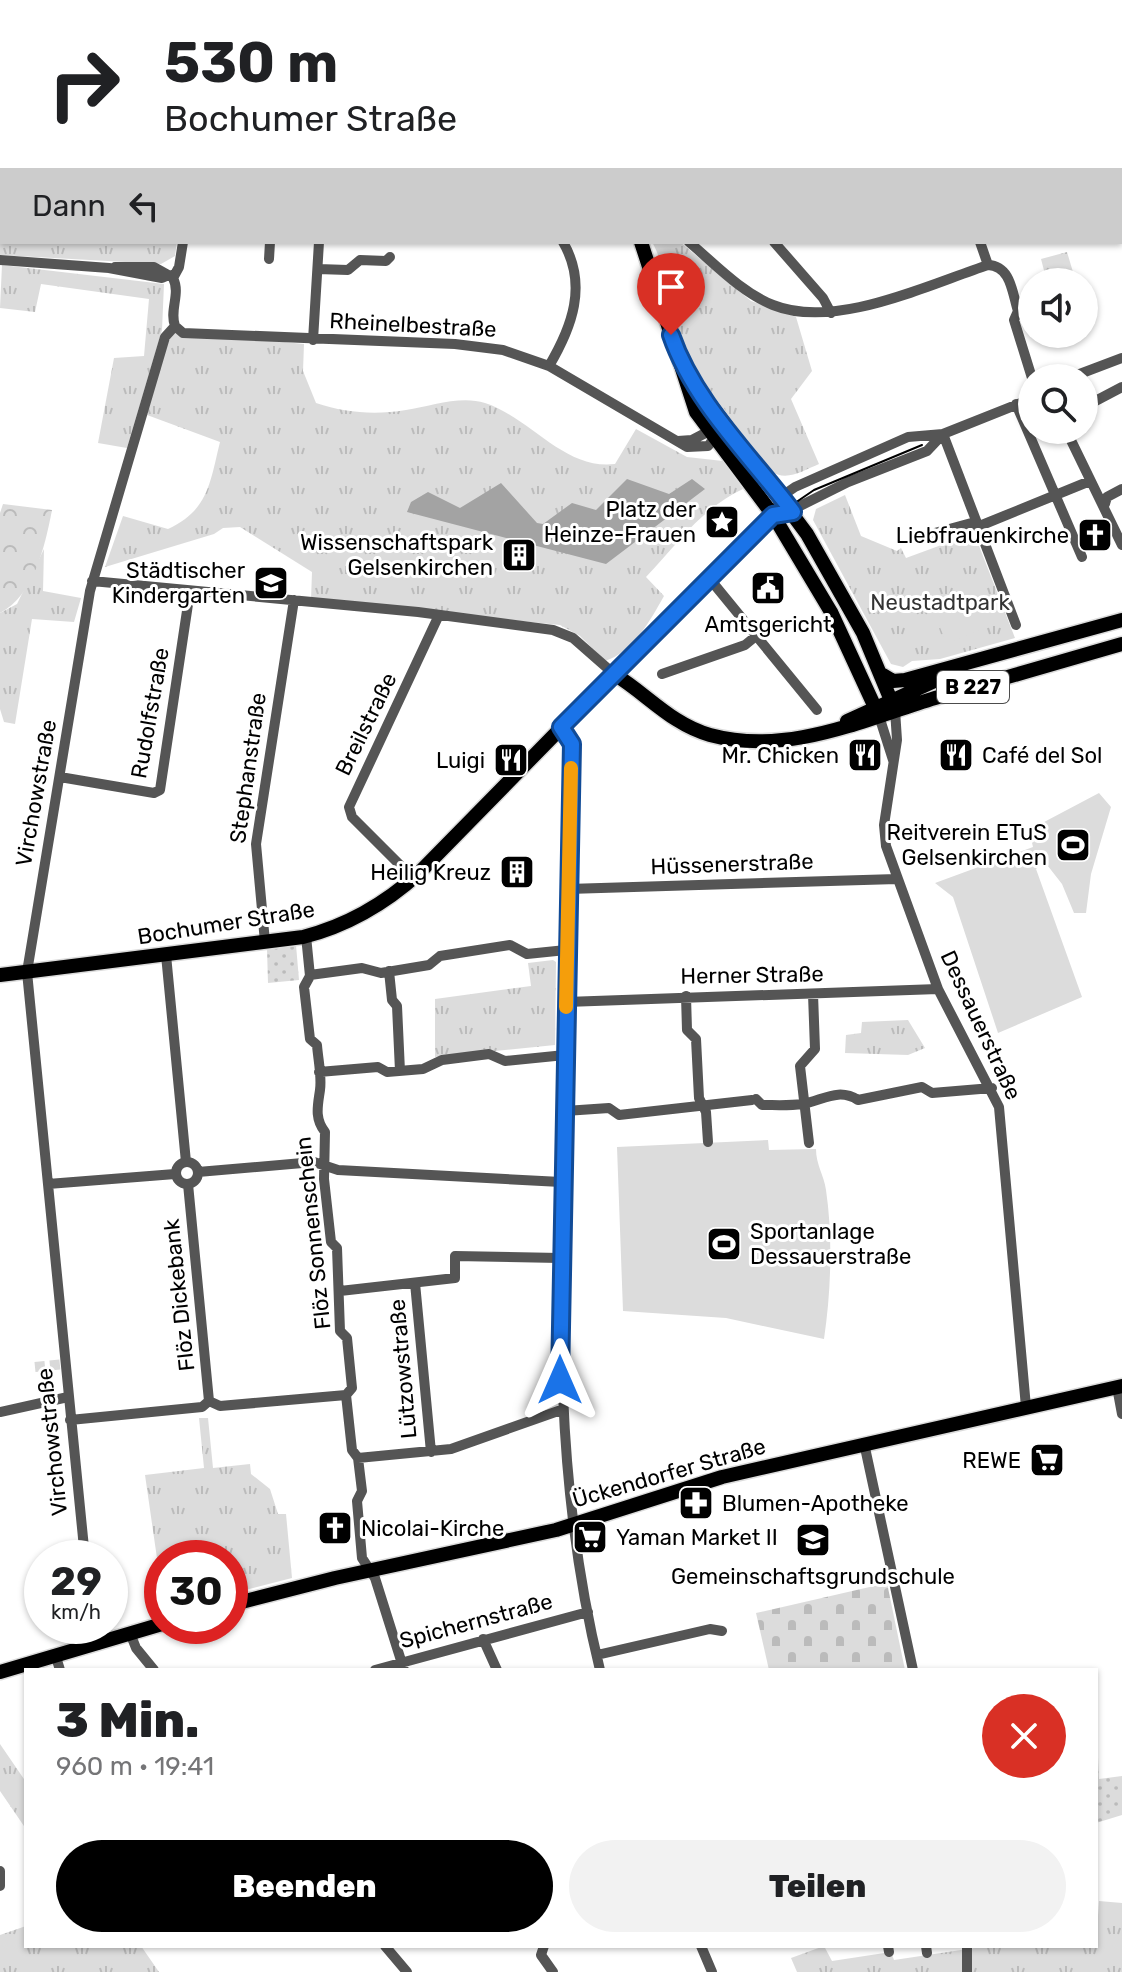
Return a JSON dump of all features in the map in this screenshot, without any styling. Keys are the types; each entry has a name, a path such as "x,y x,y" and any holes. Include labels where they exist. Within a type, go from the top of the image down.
{"main road":[{"path":"642,244 692,402 712,435 773,515 831,612 877,711"},
{"path":"680,363 793,512 838,584 883,675 894,705"},
{"name":"B 227","path":"883,675 899,681 1122,620"},
{"name":"B 227","path":"894,705 1122,644"},
{"path":"614,674 672,718 710,735 740,740 785,741 835,729 894,705 970,664"},
{"name":"Bochumer Straße","path":"0,975 306,936 373,907 413,878 614,674"},
{"name":"Ückendorfer Straße","path":"248,1601 574,1523 722,1477 1120,1387"},
{"path":"26,1668 58,1663 144,1629"},
{"path":"0,1672 24,1668"}],"street":[{"name":"Virchowstraße","path":"83,1540 27,972 92,581 165,337 175,326 172,320 177,289 171,276 179,267 183,244"},
{"path":"269,259 270,244"},
{"path":"313,340 319,244"},
{"path":"549,366 569,332 576,305 575,277 564,244"},
{"path":"691,244 733,280 774,305 797,312 831,313 988,265 998,266 1006,272 1018,311 1014,320 1028,364"},
{"path":"777,244 823,298 831,313"},
{"path":"981,244 988,265"},
{"path":"318,269 348,270 360,260 386,261 390,257"},
{"path":"0,260 109,268 154,267 171,276"},
{"name":"Rheinelbestraße","path":"175,326 183,333 481,346 525,356 549,366 676,441 712,435 725,426"},
{"path":"1098,369 1121,361"},
{"path":"1098,400 1122,387"},
{"path":"782,496 817,475 908,437 943,434 1016,404 1082,557"},
{"path":"773,515 793,512 848,482 927,451 943,434"},
{"path":"943,434 1016,625"},
{"path":"1073,444 1105,504 1122,545"},
{"path":"920,537 976,525 1090,481"},
{"path":"1105,504 1107,497 1122,489"},
{"name":"Bochumer Straße","path":"614,674 773,515 782,496"},
{"path":"709,578 817,710"},
{"path":"92,581 439,615 563,633 614,674"},
{"name":"Rudolfstraße","path":"60,777 154,793 160,790 190,591"},
{"name":"Stephanstraße","path":"265,942 256,844 294,600"},
{"name":"Breilstraße","path":"413,878 352,817 349,807 439,615"},
{"path":"662,674 745,645 756,636"},
{"name":"Dessauerstraße","path":"894,705 894,762 885,835 897,879 938,989 992,1088 1003,1126 1026,1407"},
{"name":"Dessauerstraße","path":"877,711 894,762"},
{"path":"561,727 572,744 561,1182 561,1410 574,1523 572,1538 600,1668"},
{"name":"Hüssenerstraße","path":"568,889 897,879"},
{"name":"Flöz Sonnenschein","path":"306,936 310,975 304,987 310,1039 317,1045 321,1092 316,1099 319,1124 325,1132 331,1242 337,1248 340,1331 347,1338 352,1388 346,1395 352,1450 358,1458 362,1491 357,1501 362,1558 371,1570 403,1666"},
{"path":"310,975 362,968 389,971 429,965 440,956 510,945 527,954 566,950"},
{"path":"166,955 186,1162"},
{"path":"389,971 392,1000 397,1006 400,1071"},
{"name":"Herner Straße","path":"566,1002 938,989"},
{"path":"809,1143 800,1066 815,1049 813,994"},
{"path":"686,996 687,1030 696,1039 708,1142"},
{"path":"319,1072 378,1067 387,1072 423,1069 442,1060 489,1054 505,1061 565,1055"},
{"path":"565,1111 609,1108 619,1115 754,1100 762,1105 805,1104 817,1097 848,1094 858,1100 922,1087 932,1093 992,1088"},
{"path":"186,1162 195,1165 198,1172 194,1181 188,1184 178,1180 175,1174 179,1164 186,1162"},
{"path":"198,1172 314,1162 338,1170 561,1182"},
{"path":"48,1184 175,1174"},
{"name":"Flöz Dickebank","path":"188,1184 209,1401"},
{"path":"340,1291 455,1278 455,1256 560,1258"},
{"name":"Lützowstraße","path":"415,1283 431,1452"},
{"path":"1120,1387 1122,1414"},
{"path":"70,1420 202,1407 209,1401 220,1406 346,1395"},
{"path":"0,1412 68,1397"},
{"path":"358,1458 451,1449 561,1410"},
{"path":"864,1443 913,1668"},
{"name":"Spichernstraße","path":"403,1666 483,1639 588,1612"},
{"path":"597,1655 710,1629 722,1631"},
{"path":"130,1633 136,1648 152,1668"},
{"path":"483,1639 496,1668"},
{"path":"0,1871 0,1886"},
{"path":"387,1948 407,1972"},
{"path":"543,1948 541,1955 553,1972"},
{"path":"702,1948 712,1972"},
{"path":"967,1972 968,1952"}],"green space":[{"path":"0,244 177,244 175,256 161,264 0,255"},
{"path":"653,244 682,244 751,301 796,317 812,371 791,399 819,464 794,474 776,474 770,471 743,437 694,365 673,315"},
{"path":"1067,252 1072,268 1043,268 1041,259"},
{"path":"2,265 164,284 162,330 127,448 98,443 114,358 144,356 149,299 41,284 35,312 0,308"},
{"name":"Wissenschaftspark Gelsenkirchen","path":"174,331 304,344 303,371 316,403 349,411 383,412 476,401 502,410 564,451 597,464 615,464 636,429 687,457 723,461 743,489 702,517 646,577 664,596 632,643 605,661 580,636 560,625 311,600 312,572 240,527 223,528 214,534 105,567 123,516 168,529 192,513 210,482 220,442 147,415 162,351"},
{"name":"Neustadtpark","path":"845,495 861,536 897,551 901,548 906,558 974,533 1015,638 940,659 912,661 903,667 891,664 813,520 816,509"},
{"path":"3,504 52,510 46,539 30,582 12,605 0,613 0,513"},
{"path":"44,549 43,591 81,598 74,622 32,619 15,724 4,722 0,709 0,613 17,604"},
{"path":"983,599 993,625 947,644 936,618"},
{"path":"1099,793 1111,807 1091,874 1086,913 1074,913 1062,884 1044,861 1036,869 1082,997 998,1033 953,897 935,883 1033,847 1029,830"},
{"path":"296,945 299,980 268,983 267,949"},
{"path":"556,962 555,1045 435,1057 435,999 531,986 528,963"},
{"path":"908,1020 925,1048 908,1055 845,1053 846,1035 861,1033 862,1022"},
{"name":"Sportanlage Dessauerstraße","path":"768,1140 769,1150 816,1149 826,1190 830,1226 830,1284 824,1339 726,1318 623,1311 617,1147"},
{"path":"199,1418 208,1418 213,1468 250,1464 251,1474 270,1489 278,1514 286,1514 292,1578 248,1589 248,1540 154,1540 145,1475 204,1468"},
{"path":"887,1583 905,1668 769,1668 756,1613"},
{"path":"0,1744 24,1779 24,1826 0,1791"},
{"path":"1098,1757 1099,1779 1122,1776 1122,1815 1098,1822"},
{"path":"1099,1901 1122,1903 1122,1972 797,1972 791,1958 818,1948 825,1948 832,1961 891,1952 894,1960 975,1948 1098,1948"},
{"path":"24,1927 24,1948 142,1948 159,1972 0,1972 0,1935"}],"shaded area":[{"path":"627,479 669,494 692,479 705,489 606,564 407,512 411,502 428,492 460,508 501,483 537,523 543,524 572,503 596,510"}],"tunnel":[{"path":"35,1367 64,1364"}],"tram line":[{"path":"0,976 310,937 375,909 418,876 770,520 814,490 922,445"}],"slow traffic":[{"path":"566,1007 571,768"}],"place":[{"name":"Platz der Heinze-Frauen","path":"722,522"},
{"name":"Liebfrauenkirche","path":"1095,535"},
{"name":"Wissenschaftspark Gelsenkirchen","path":"519,555"},
{"name":"Städtischer Kindergarten","path":"271,583"},
{"name":"Amtsgericht","path":"768,588"},
{"name":"Mr. Chicken","path":"865,755"},
{"name":"Café del Sol","path":"956,755"},
{"name":"Luigi","path":"511,760"},
{"name":"Reitverein ETuS Gelsenkirchen","path":"1073,845"},
{"name":"Heilig Kreuz","path":"517,872"},
{"name":"Sportanlage Dessauerstraße","path":"724,1244"},
{"name":"REWE","path":"1047,1460"},
{"name":"Blumen-Apotheke","path":"696,1503"},
{"name":"Nicolai-Kirche","path":"335,1528"},
{"name":"Yaman Market II","path":"590,1537"},
{"name":"Gemeinschaftsgrundschule","path":"813,1540"}],"route":[{"path":"560,1380 561,1182 572,744 561,727 773,515 793,512 701,394 680,363 671,335"}]}
